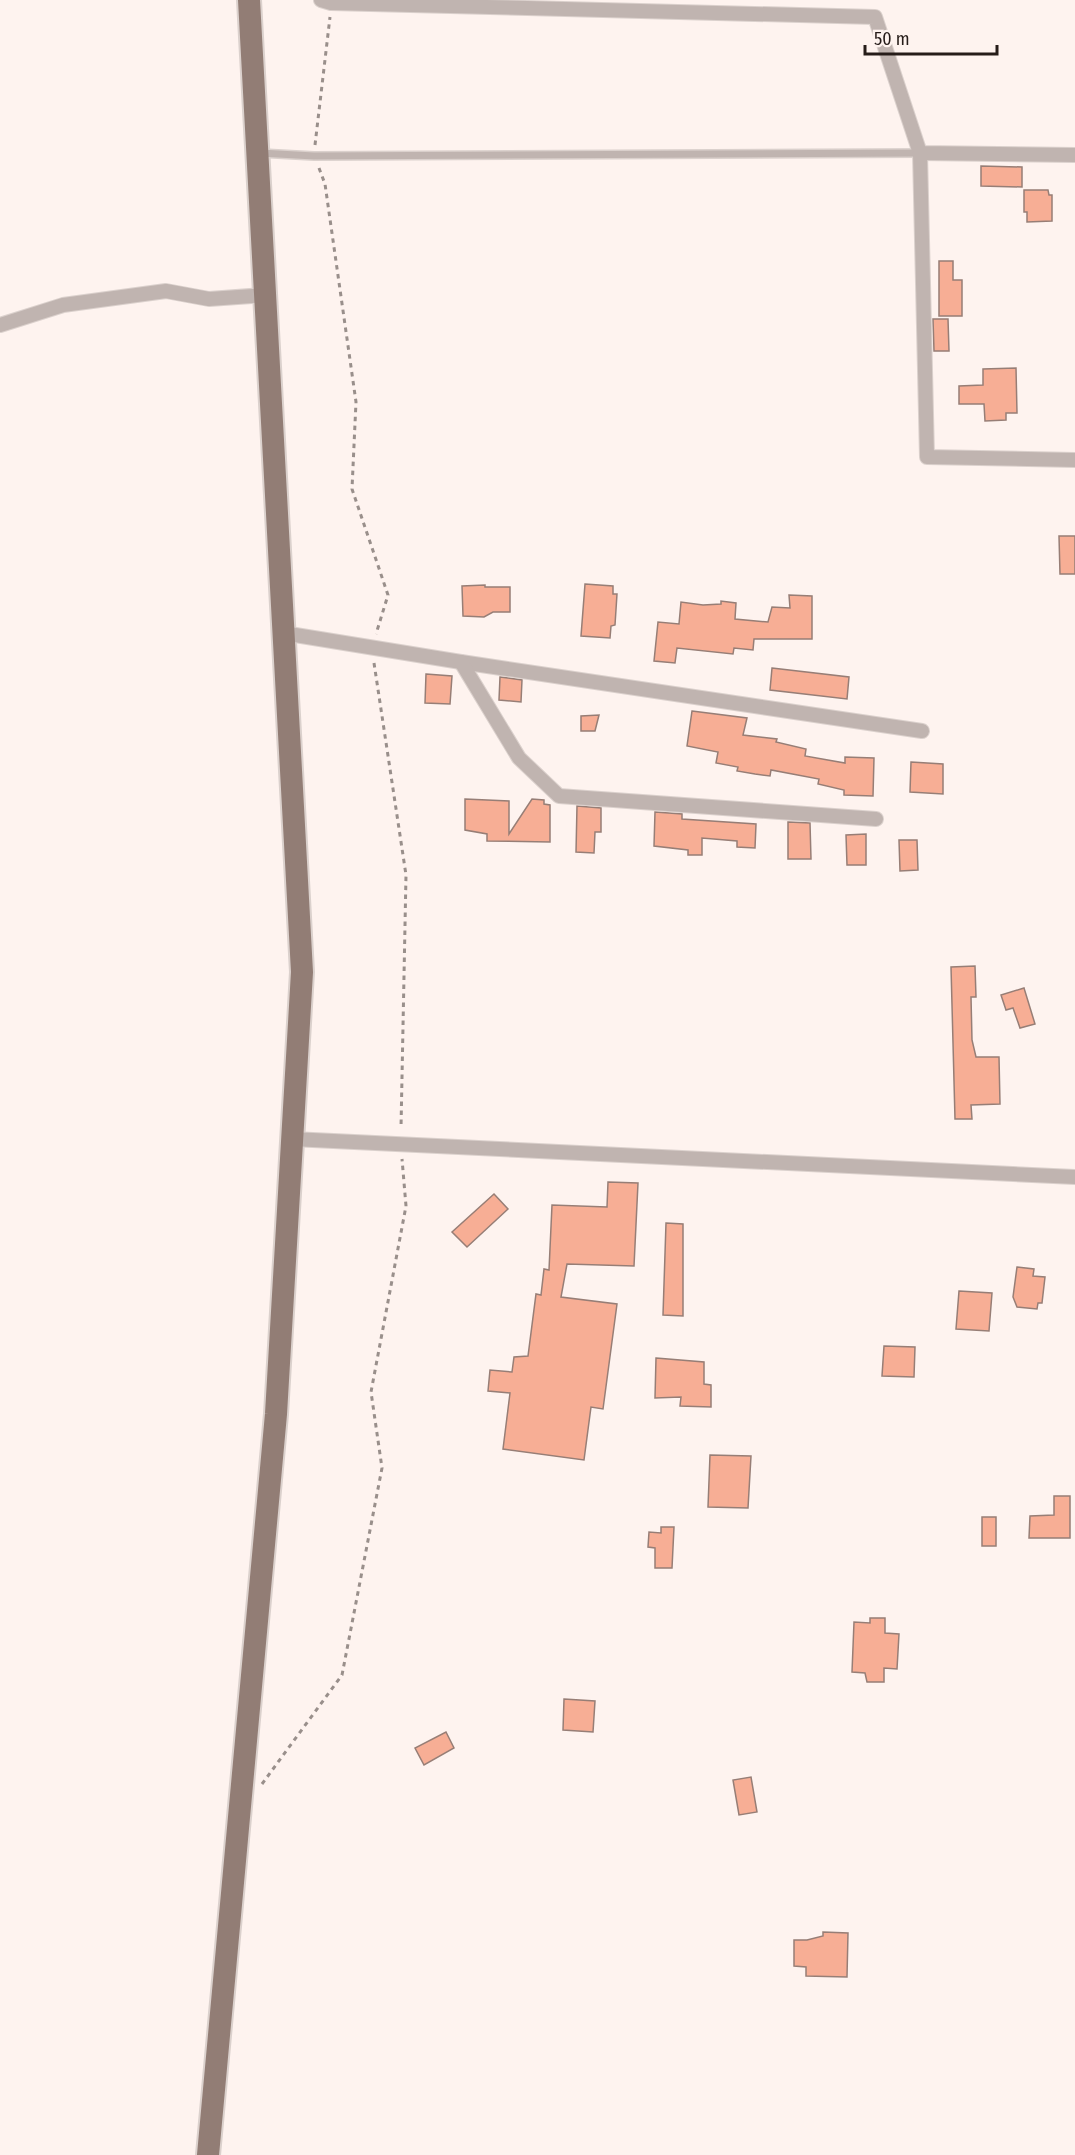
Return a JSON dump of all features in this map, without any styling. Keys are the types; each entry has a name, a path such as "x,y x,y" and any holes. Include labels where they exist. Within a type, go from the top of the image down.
{"main road":[{"path":"208,2155 276,1414 302,972 249,0"}],"street":[{"path":"328,1 875,17 920,153 927,457 1075,460"},
{"path":"920,153 1075,155"},
{"path":"0,325 63,305 166,291 210,298 265,295"},
{"path":"283,633 461,663 922,731"},
{"path":"461,663 519,758 559,796 876,819"},
{"path":"292,1139 1075,1177"}],"lane":[{"path":"257,153 314,156 920,153"}],"path":[{"path":"260,1787 342,1675 382,1468 371,1392 406,1206 400,1144 405,875 372,647 388,596 352,489 356,402 325,184 314,156 328,1"}],"building":[{"path":"981,166 1022,167 1022,187 981,186"},
{"path":"1024,190 1048,190 1049,195 1052,195 1052,221 1027,222 1027,212 1024,212"},
{"path":"939,261 953,261 953,280 962,280 962,316 939,316"},
{"path":"933,319 948,319 949,351 934,351"},
{"path":"1016,368 1017,413 1006,413 1006,420 985,421 984,404 959,404 959,386 983,385 983,369"},
{"path":"1059,536 1075,536 1075,574 1060,574"},
{"path":"585,584 613,586 613,594 617,594 615,625 611,626 610,638 581,636"},
{"path":"485,585 485,587 510,587 510,612 493,612 484,617 463,616 462,586"},
{"path":"789,595 812,596 812,639 754,639 753,650 734,648 733,654 677,648 675,663 654,661 658,622 679,624 681,602 703,605 721,604 721,601 736,603 735,619 768,622 772,607 790,608"},
{"path":"772,668 849,677 847,699 770,690"},
{"path":"426,674 452,676 450,704 425,703"},
{"path":"500,677 522,680 521,702 499,700"},
{"path":"692,711 747,718 743,735 777,739 776,742 806,749 805,756 845,763 845,757 874,758 873,796 844,795 844,790 818,784 819,779 771,770 770,776 755,774 737,771 738,767 716,763 718,752 687,746"},
{"path":"599,715 595,731 581,731 581,716"},
{"path":"911,762 943,764 943,794 910,792"},
{"path":"465,799 509,801 509,834 532,799 544,800 544,804 550,805 550,842 487,841 487,834 465,830"},
{"path":"577,806 601,808 601,832 595,832 594,853 576,852"},
{"path":"655,812 682,814 682,819 756,824 755,848 737,847 737,841 702,838 702,855 688,855 688,850 654,846"},
{"path":"788,822 810,823 811,859 788,859"},
{"path":"866,834 866,865 847,865 846,835"},
{"path":"899,840 917,840 918,870 900,871"},
{"path":"975,966 976,997 971,997 972,1040 976,1057 999,1057 1000,1104 971,1105 972,1119 955,1119 951,967"},
{"path":"1024,988 1035,1024 1020,1028 1013,1008 1006,1010 1001,995"},
{"path":"608,1182 638,1183 634,1266 567,1264 561,1297 617,1304 603,1409 591,1407 584,1460 503,1449 510,1393 488,1391 490,1370 512,1372 514,1357 528,1356 536,1294 541,1295 544,1269 549,1270 552,1205 607,1207"},
{"path":"494,1194 508,1209 467,1247 452,1232"},
{"path":"666,1223 683,1224 683,1316 663,1315"},
{"path":"1017,1267 1034,1269 1033,1276 1045,1277 1042,1303 1038,1303 1037,1309 1017,1307 1013,1297"},
{"path":"959,1291 992,1293 989,1331 956,1329"},
{"path":"884,1346 915,1347 914,1377 882,1376"},
{"path":"656,1358 704,1362 704,1384 711,1385 711,1407 680,1406 681,1397 655,1398"},
{"path":"710,1455 751,1456 748,1508 708,1507"},
{"path":"1054,1496 1070,1496 1070,1538 1029,1538 1030,1516 1054,1515"},
{"path":"982,1517 996,1517 996,1546 982,1546"},
{"path":"661,1527 674,1527 672,1568 655,1568 655,1548 648,1547 649,1532 661,1533"},
{"path":"870,1618 885,1618 885,1633 899,1634 897,1669 884,1668 884,1682 867,1682 865,1673 852,1672 854,1622 870,1623"},
{"path":"564,1699 595,1701 593,1732 563,1730"},
{"path":"446,1732 454,1748 424,1765 415,1748"},
{"path":"751,1777 757,1812 739,1815 733,1780"},
{"path":"823,1932 848,1933 847,1977 806,1976 806,1967 794,1966 794,1940 823,1936"}]}
